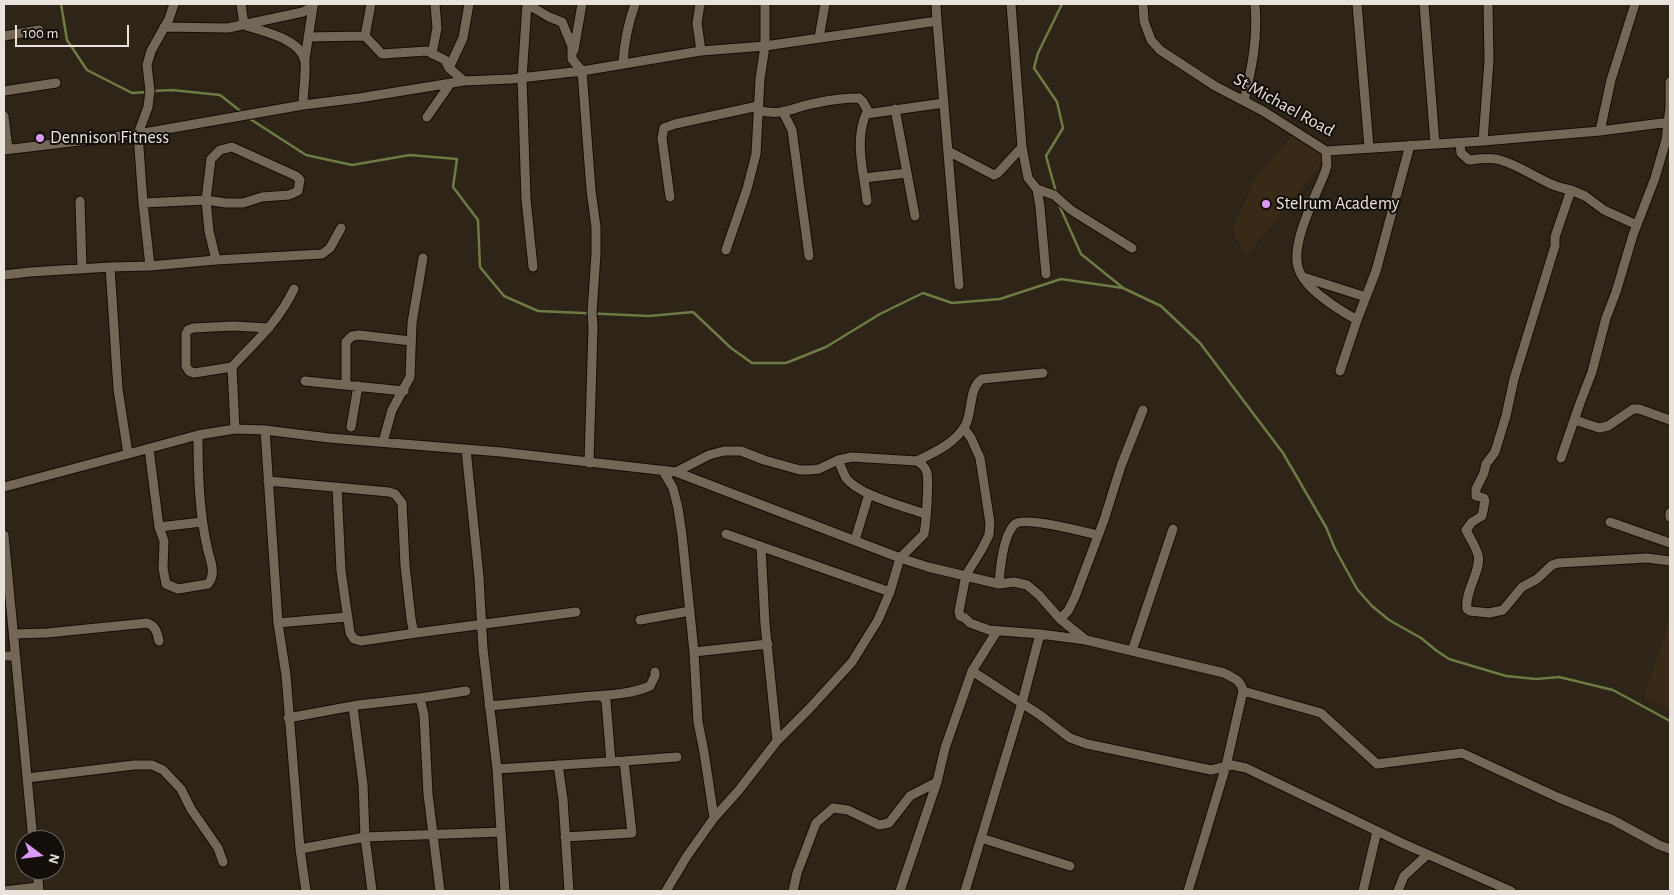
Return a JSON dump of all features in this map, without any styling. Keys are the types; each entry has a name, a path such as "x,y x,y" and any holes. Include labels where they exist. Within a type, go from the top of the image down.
{"street":[{"path":"150,266 142,203 138,134 148,107 150,91 147,64 169,19 174,4"},
{"path":"241,4 244,25"},
{"path":"164,27 228,28 303,12 313,4"},
{"path":"303,105 305,61 313,4"},
{"path":"365,36 371,4"},
{"path":"432,54 437,28 436,4"},
{"path":"450,68 463,38 469,4"},
{"path":"533,267 526,199 522,78 527,4 562,22 580,20"},
{"path":"572,59 582,4"},
{"path":"623,64 628,22 635,4"},
{"path":"700,4 698,23 701,50"},
{"path":"726,250 747,189 756,154 758,108 765,46 765,4"},
{"path":"819,38 825,4"},
{"path":"936,4 959,285"},
{"path":"1011,4 1022,147 1028,178 1037,189 1046,274"},
{"name":"St Michael Road","path":"1143,4 1144,21 1150,40 1160,50 1214,86 1263,111 1326,151 1369,147 1484,142 1600,132 1669,122"},
{"path":"1244,101 1256,48 1255,4"},
{"path":"1357,4 1369,147"},
{"path":"1424,4 1435,144"},
{"path":"1484,142 1490,61 1488,4"},
{"path":"1600,132 1611,80 1635,4"},
{"path":"4,116 6,149 138,134 303,105 347,100 464,81 522,78 582,71 701,50 765,46 937,21"},
{"path":"562,22 572,46 572,59 582,71 591,190 596,227 589,462"},
{"path":"244,25 294,44 300,49 305,61"},
{"path":"4,36 39,30"},
{"path":"308,37 365,36 382,54 427,50 445,60 450,68 464,81"},
{"path":"1561,458 1592,372 1606,318 1637,225 1655,178 1669,122 1670,82"},
{"path":"4,91 56,83"},
{"path":"427,116 450,84"},
{"path":"670,197 662,138 664,128 675,124 758,108 769,113 783,112 814,103 840,99 859,98 869,113"},
{"path":"867,202 860,145 866,114 944,103"},
{"path":"895,109 915,216"},
{"path":"783,112 792,130 809,256"},
{"path":"1460,143 1461,153 1469,160 1498,159 1556,187 1571,190 1585,196 1604,210 1637,225"},
{"path":"1340,371 1376,271 1410,145"},
{"path":"142,203 206,200 226,204 243,203 262,197 289,196 298,191 300,180 296,176 232,147 220,150 211,159 206,200 209,230 216,260"},
{"path":"948,151 994,175 1022,147"},
{"path":"1326,151 1327,164 1325,172 1302,229 1296,258 1298,270 1317,294 1357,320"},
{"path":"864,178 907,173"},
{"path":"1037,189 1054,195 1072,210 1132,248"},
{"path":"1571,190 1555,237 1555,246 1514,379 1506,416 1495,452 1486,464 1476,489 1476,496 1484,498 1485,501 1482,516 1472,522 1466,530 1479,556 1467,598 1467,609 1470,612 1489,613 1503,610 1522,587 1537,578 1552,565 1558,563 1653,558 1670,561"},
{"path":"80,201 82,269"},
{"path":"4,275 322,254 330,248 341,228"},
{"path":"383,442 392,410 410,377 412,358 410,341 416,292 424,258"},
{"path":"110,267 118,389 128,454"},
{"path":"1303,277 1366,297"},
{"path":"269,328 233,326 193,328 188,330 186,334 186,366 189,371 194,373 232,367 269,328 282,311 294,289"},
{"path":"346,385 346,342 352,336 359,335 410,341"},
{"path":"232,367 235,429"},
{"path":"917,461 943,448 956,438 964,428 969,415 970,403 978,382 982,379 1043,373"},
{"path":"305,381 404,391"},
{"path":"351,427 358,386"},
{"path":"1575,420 1598,428 1608,426 1633,410 1639,409 1670,420"},
{"path":"1060,619 1068,611 1098,535 1121,466 1143,410"},
{"path":"964,428 980,458 990,523 989,535 966,575 959,611 960,616 982,628 997,632 1040,634 1086,640 1224,673 1242,685 1243,691 1226,766 1188,891"},
{"path":"4,487 198,435 235,429 265,430 329,438 501,452 676,472 900,558 928,567 999,584 1014,582 1027,585 1039,595 1060,619 1086,640"},
{"path":"265,430 278,624 286,675 300,849 306,891"},
{"path":"149,448 159,527 164,542 163,568 166,584 178,589 208,584 211,580 212,568 202,522 198,435"},
{"path":"466,449 497,769 505,891"},
{"path":"666,891 687,856 714,818 739,790 777,741 852,662 878,620 890,592 900,558 924,534 927,473 924,465 917,461 865,457 838,460 819,469 800,470 764,460 741,451 724,451 709,455 676,472"},
{"path":"838,460 846,479 869,494 925,514"},
{"path":"663,471 673,488 678,508 694,652 698,722 714,818"},
{"path":"268,481 395,494 402,503 405,565 411,619 416,633"},
{"path":"337,487 341,571 350,633 354,639 368,640 576,612"},
{"path":"855,540 869,494"},
{"path":"999,584 1001,563 1009,532 1015,524 1021,521 1042,523 1098,535"},
{"path":"159,527 202,522"},
{"path":"1610,522 1670,543"},
{"path":"1132,651 1173,529"},
{"path":"726,534 890,592"},
{"path":"4,535 32,830"},
{"path":"761,547 777,741"},
{"path":"640,620 690,611"},
{"path":"278,624 347,617"},
{"path":"14,634 47,633 147,623 156,629 159,641"},
{"path":"900,891 937,782 945,748 972,671 997,632"},
{"path":"965,891 1022,703 1040,634"},
{"path":"694,652 768,644"},
{"path":"4,656 15,656"},
{"path":"972,671 1022,703 1070,738 1129,754 1171,760 1211,770 1237,765 1246,768 1427,855 1512,891"},
{"path":"490,706 583,697 603,697 641,690 650,686 655,676 654,672"},
{"path":"288,718 466,691"},
{"path":"1243,691 1321,713 1377,764 1462,753 1557,797 1613,820 1670,849"},
{"path":"603,697 606,701 611,762"},
{"path":"420,698 424,716 428,794 440,891"},
{"path":"353,707 363,784 365,837 372,891"},
{"path":"497,769 677,757"},
{"path":"565,837 632,833 624,761"},
{"path":"27,778 152,764 163,770 181,789 191,809 218,848 223,862"},
{"path":"558,765 563,799 568,891"},
{"path":"793,891 797,873 816,823 833,808 848,810 879,825 889,823 910,796 937,782"},
{"path":"1363,891 1377,831"},
{"path":"300,849 365,837 502,832"},
{"path":"981,838 1070,866"},
{"path":"1398,891 1404,876 1427,855"},
{"path":"4,891 38,889"}],"shaded area":[{"name":"Stelrum Academy","path":"1292,136 1325,156 1324,160 1247,255 1232,231 1255,178"},
{"path":"1670,618 1670,709 1644,697"}],"waterway":[{"path":"61,4 67,40 87,70 132,93 147,92"},
{"path":"1056,192 1046,156 1063,128 1057,102 1034,68 1038,53 1062,4"},
{"path":"153,91 172,90 220,95 243,113"},
{"path":"247,117 306,155 352,165 410,155 457,159 453,187 478,220 480,267 504,296 538,311 649,316 693,312 731,348 752,363 786,363 826,347 880,314 923,293 952,303 1000,299 1061,279 1123,288 1161,306 1200,343 1283,453 1326,527 1335,549 1357,589 1372,606 1389,620 1421,638 1449,659 1506,676 1536,679 1559,677 1613,690 1670,721"},
{"path":"1059,205 1081,254 1122,287"}],"place":[{"name":"Dennison Fitness","path":"40,138"},
{"name":"Stelrum Academy","path":"1266,204"}]}
